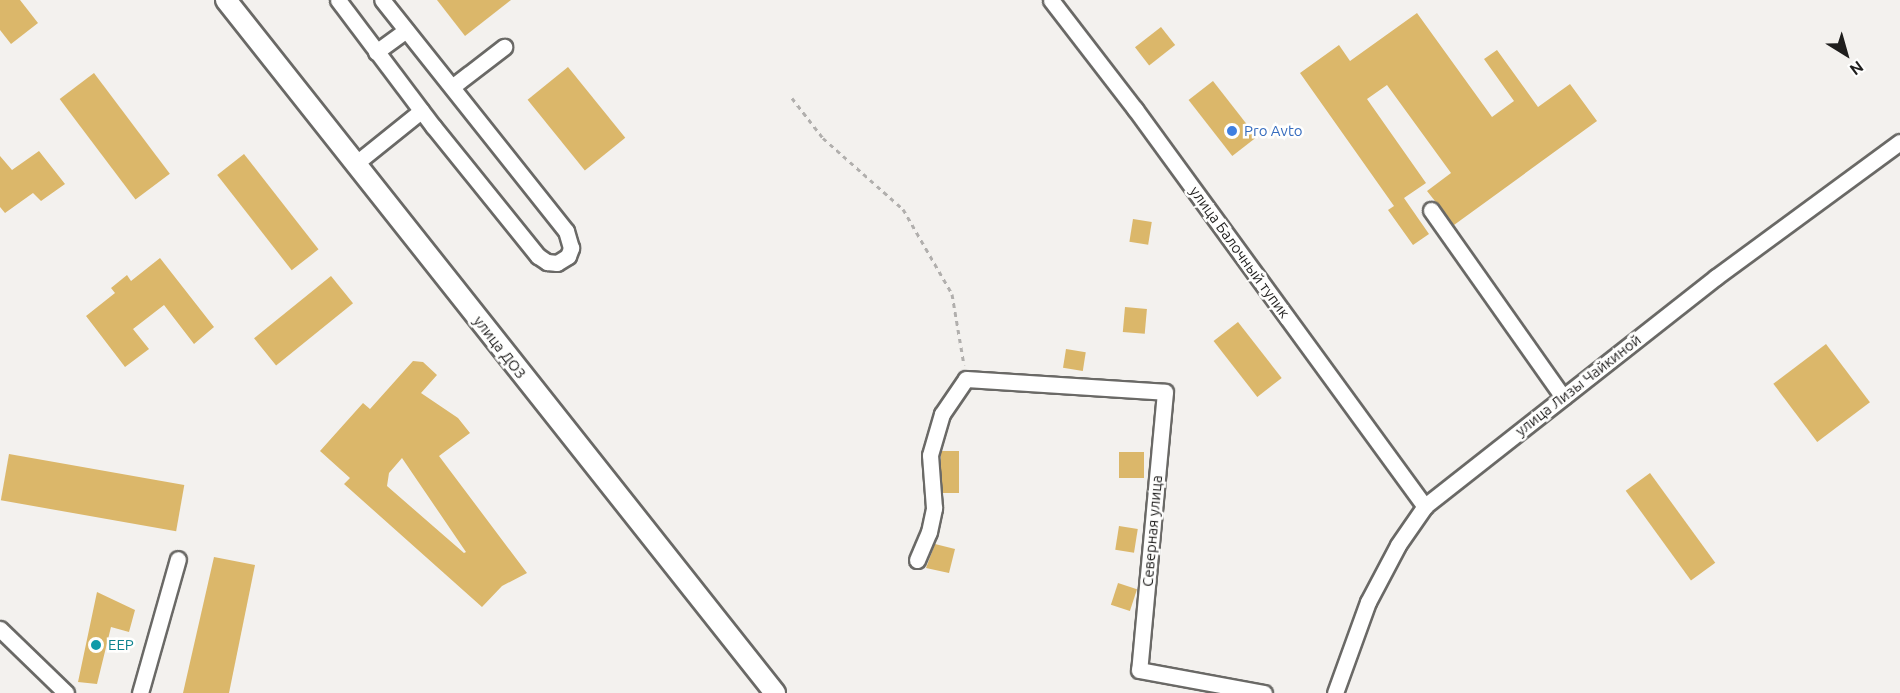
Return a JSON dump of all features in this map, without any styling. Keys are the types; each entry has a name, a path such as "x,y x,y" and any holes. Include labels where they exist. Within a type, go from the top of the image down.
{"main road":[{"name":"улица ДОЗ","path":"226,0 775,693"}],"street":[{"path":"338,0 421,111 538,256 547,262 557,263 568,256 571,248 566,231 382,0"},
{"name":"улица Балочный тупик","path":"1051,0 1136,109 1425,506"},
{"path":"376,52 405,30"},
{"path":"452,87 504,47"},
{"path":"355,164 421,111"},
{"name":"улица Лизы Чайкиной","path":"1335,693 1368,602 1398,545 1425,506 1716,277 1900,142"},
{"path":"1431,210 1563,397"},
{"path":"917,560 934,508 930,454 942,414 966,379"},
{"name":"Северная улица","path":"966,379 1165,392 1139,670 1264,693"},
{"path":"140,693 178,559"},
{"path":"0,629 66,693"}],"path":[{"path":"792,98 823,138 903,209 952,294 966,379"}],"building":[{"path":"0,0 20,0 38,23 11,44 0,30"},
{"path":"437,0 511,0 465,36"},
{"path":"1417,13 1492,117 1514,101 1484,59 1497,50 1538,107 1570,84 1597,121 1454,225 1427,191 1451,173 1387,85 1367,99 1426,183 1404,198 1429,234 1413,245 1388,210 1394,206 1300,73 1339,45 1350,61"},
{"path":"1161,27 1175,45 1149,65 1135,47"},
{"path":"568,67 625,138 585,170 528,100"},
{"path":"94,73 170,174 135,200 60,99"},
{"path":"1213,81 1257,137 1232,156 1189,100"},
{"path":"39,151 65,184 41,201 33,193 5,213 0,207 0,156 12,170"},
{"path":"244,154 318,249 292,270 217,175"},
{"path":"1133,219 1152,222 1148,245 1129,242"},
{"path":"160,258 214,327 194,344 164,305 133,329 149,349 125,367 86,316 115,293 111,288 127,275 131,281"},
{"path":"331,276 353,303 276,366 254,338"},
{"path":"1125,307 1147,309 1145,334 1123,332"},
{"path":"1238,322 1282,378 1257,397 1214,341"},
{"path":"1826,344 1870,402 1817,442 1773,384"},
{"path":"1066,349 1086,352 1083,371 1063,368"},
{"path":"413,361 423,362 437,375 421,393 458,418 470,433 439,456 527,573 502,586 482,607 344,484 350,478 320,451 363,403 370,409","holes":["402,458 466,552 464,553 387,486 389,473"]},
{"path":"941,451 959,451 959,493 941,493"},
{"path":"1119,452 1144,452 1144,478 1119,478"},
{"path":"9,454 184,485 176,531 1,500"},
{"path":"1650,473 1715,563 1691,580 1626,491"},
{"path":"1119,526 1138,529 1134,553 1115,550"},
{"path":"935,544 955,549 949,573 926,568"},
{"path":"214,557 255,565 229,693 183,693"},
{"path":"1118,583 1137,589 1130,611 1111,605"},
{"name":"EEP","path":"97,592 135,610 129,632 111,627 97,684 78,682"}],"place":[{"name":"Pro Аvto","path":"1232,131"},
{"name":"EEP","path":"96,645"}]}
